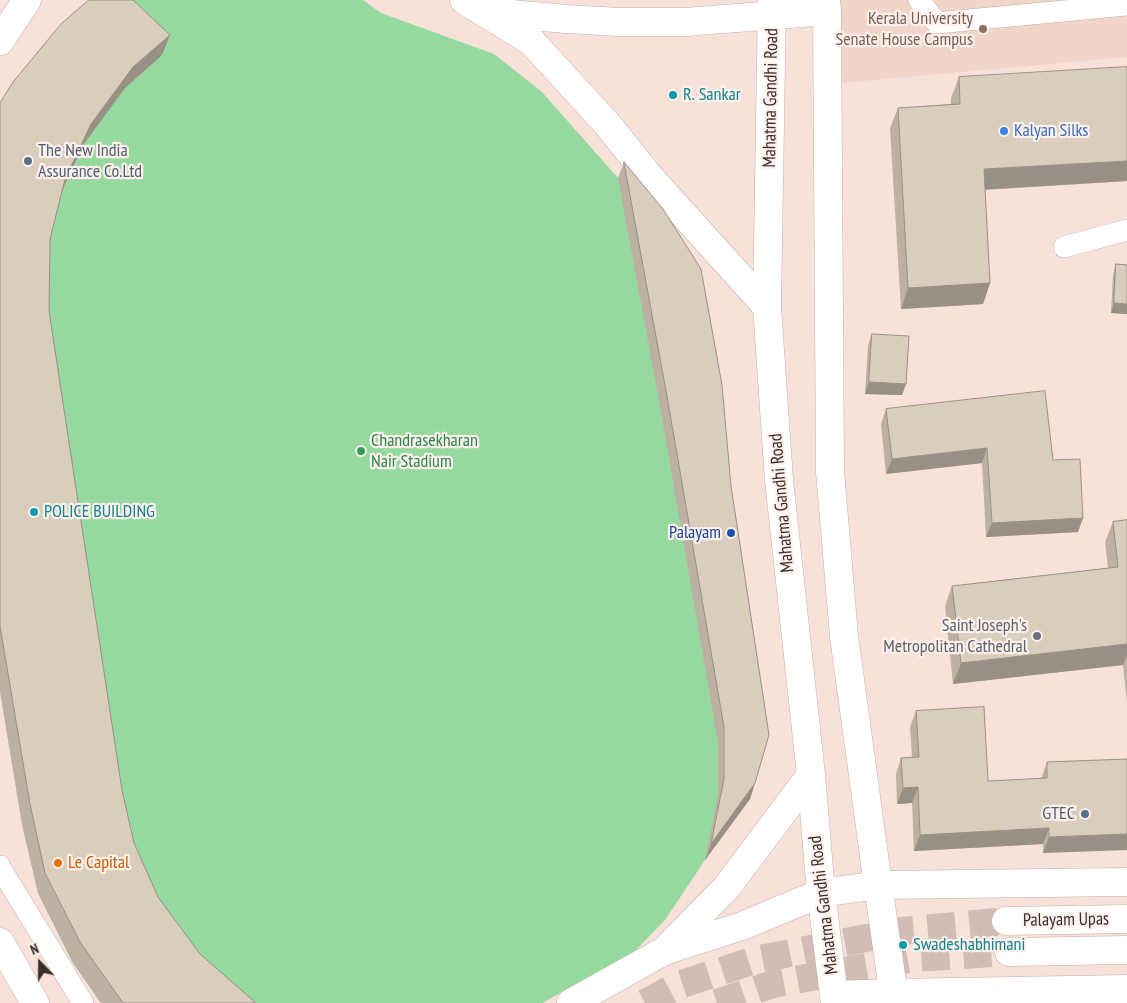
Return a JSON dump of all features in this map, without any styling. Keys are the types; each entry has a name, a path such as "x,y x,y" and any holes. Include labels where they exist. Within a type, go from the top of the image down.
{"main road":[{"path":"0,41 27,0"},
{"path":"473,6 566,19 620,22 685,22 772,7 827,6 830,471 844,636 895,998"},
{"path":"473,6 530,42 608,125 648,174 767,306"},
{"name":"Mahatma Gandhi Road","path":"772,7 767,306 779,480 811,775 821,893 835,999"},
{"path":"664,951 728,887 811,775"},
{"path":"571,1003 664,951 742,926 821,893 878,885 1127,882"},
{"name":"Palayam Upas","path":"1006,921 1127,919"},
{"path":"0,942 34,1003"},
{"name":"Palayam Upas","path":"1009,952 1127,950"},
{"path":"835,999 1127,989"}],"lane":[{"path":"919,0 937,24 1127,5"},
{"path":"1064,247 1127,230"},
{"path":"0,866 83,1003"}],"shaded area":[{"name":"Kerala University Senate House Campus","path":"837,0 1127,0 1127,57 841,83"}],"green space":[{"name":"Chandrasekharan Nair Stadium","path":"105,0 363,0 381,13 494,54 541,91 657,224 750,799 705,860 665,920 631,955 542,1003 101,1003 73,963 38,893 22,824 0,691 0,111"}],"building":[{"name":"POLICE BUILDING","path":"89,0 133,0 170,35 133,67 91,124 65,179 50,239 49,311 122,790 134,843 158,897 200,954 256,1003 123,1003 80,942 45,873 30,804 0,626 0,103 13,82 61,24"},
{"path":"1127,67 1127,161 984,169 990,283 908,288 898,108 960,104 959,77"},
{"path":"624,162 663,209 701,269 722,385 731,486 769,735 755,783 711,844 724,779 724,727 667,396"},
{"path":"1116,264 1127,265 1127,304 1114,303"},
{"path":"872,334 909,336 906,384 869,382"},
{"path":"1045,391 1053,460 1080,459 1083,518 992,523 987,448 892,459 886,409"},
{"name":"Saint Joseph's Metropolitan Cathedral","path":"1127,520 1127,644 961,663 952,586 1118,567 1113,522"},
{"path":"984,707 988,781 1047,778 1047,762 1127,759 1127,834 1049,837 1049,828 920,835 918,787 903,788 901,758 919,757 916,711"}],"tunnel":[{"path":"645,1003 679,985 755,960 902,931 1006,921"},
{"path":"717,1003 773,984 915,958 1009,952"}],"place":[{"name":"Kerala University Senate House Campus","path":"983,29"},
{"name":"R. Sankar","path":"673,95"},
{"name":"Kalyan Silks","path":"1004,131"},
{"name":"The New India Assurance Co.Ltd","path":"28,161"},
{"name":"Chandrasekharan Nair Stadium","path":"361,451"},
{"name":"POLICE BUILDING","path":"34,512"},
{"name":"Palayam","path":"731,533"},
{"name":"Saint Joseph's Metropolitan Cathedral","path":"1037,636"},
{"name":"GTEC","path":"1085,814"},
{"name":"Le Capital","path":"58,863"},
{"name":"Swadeshabhimani","path":"903,945"}]}
